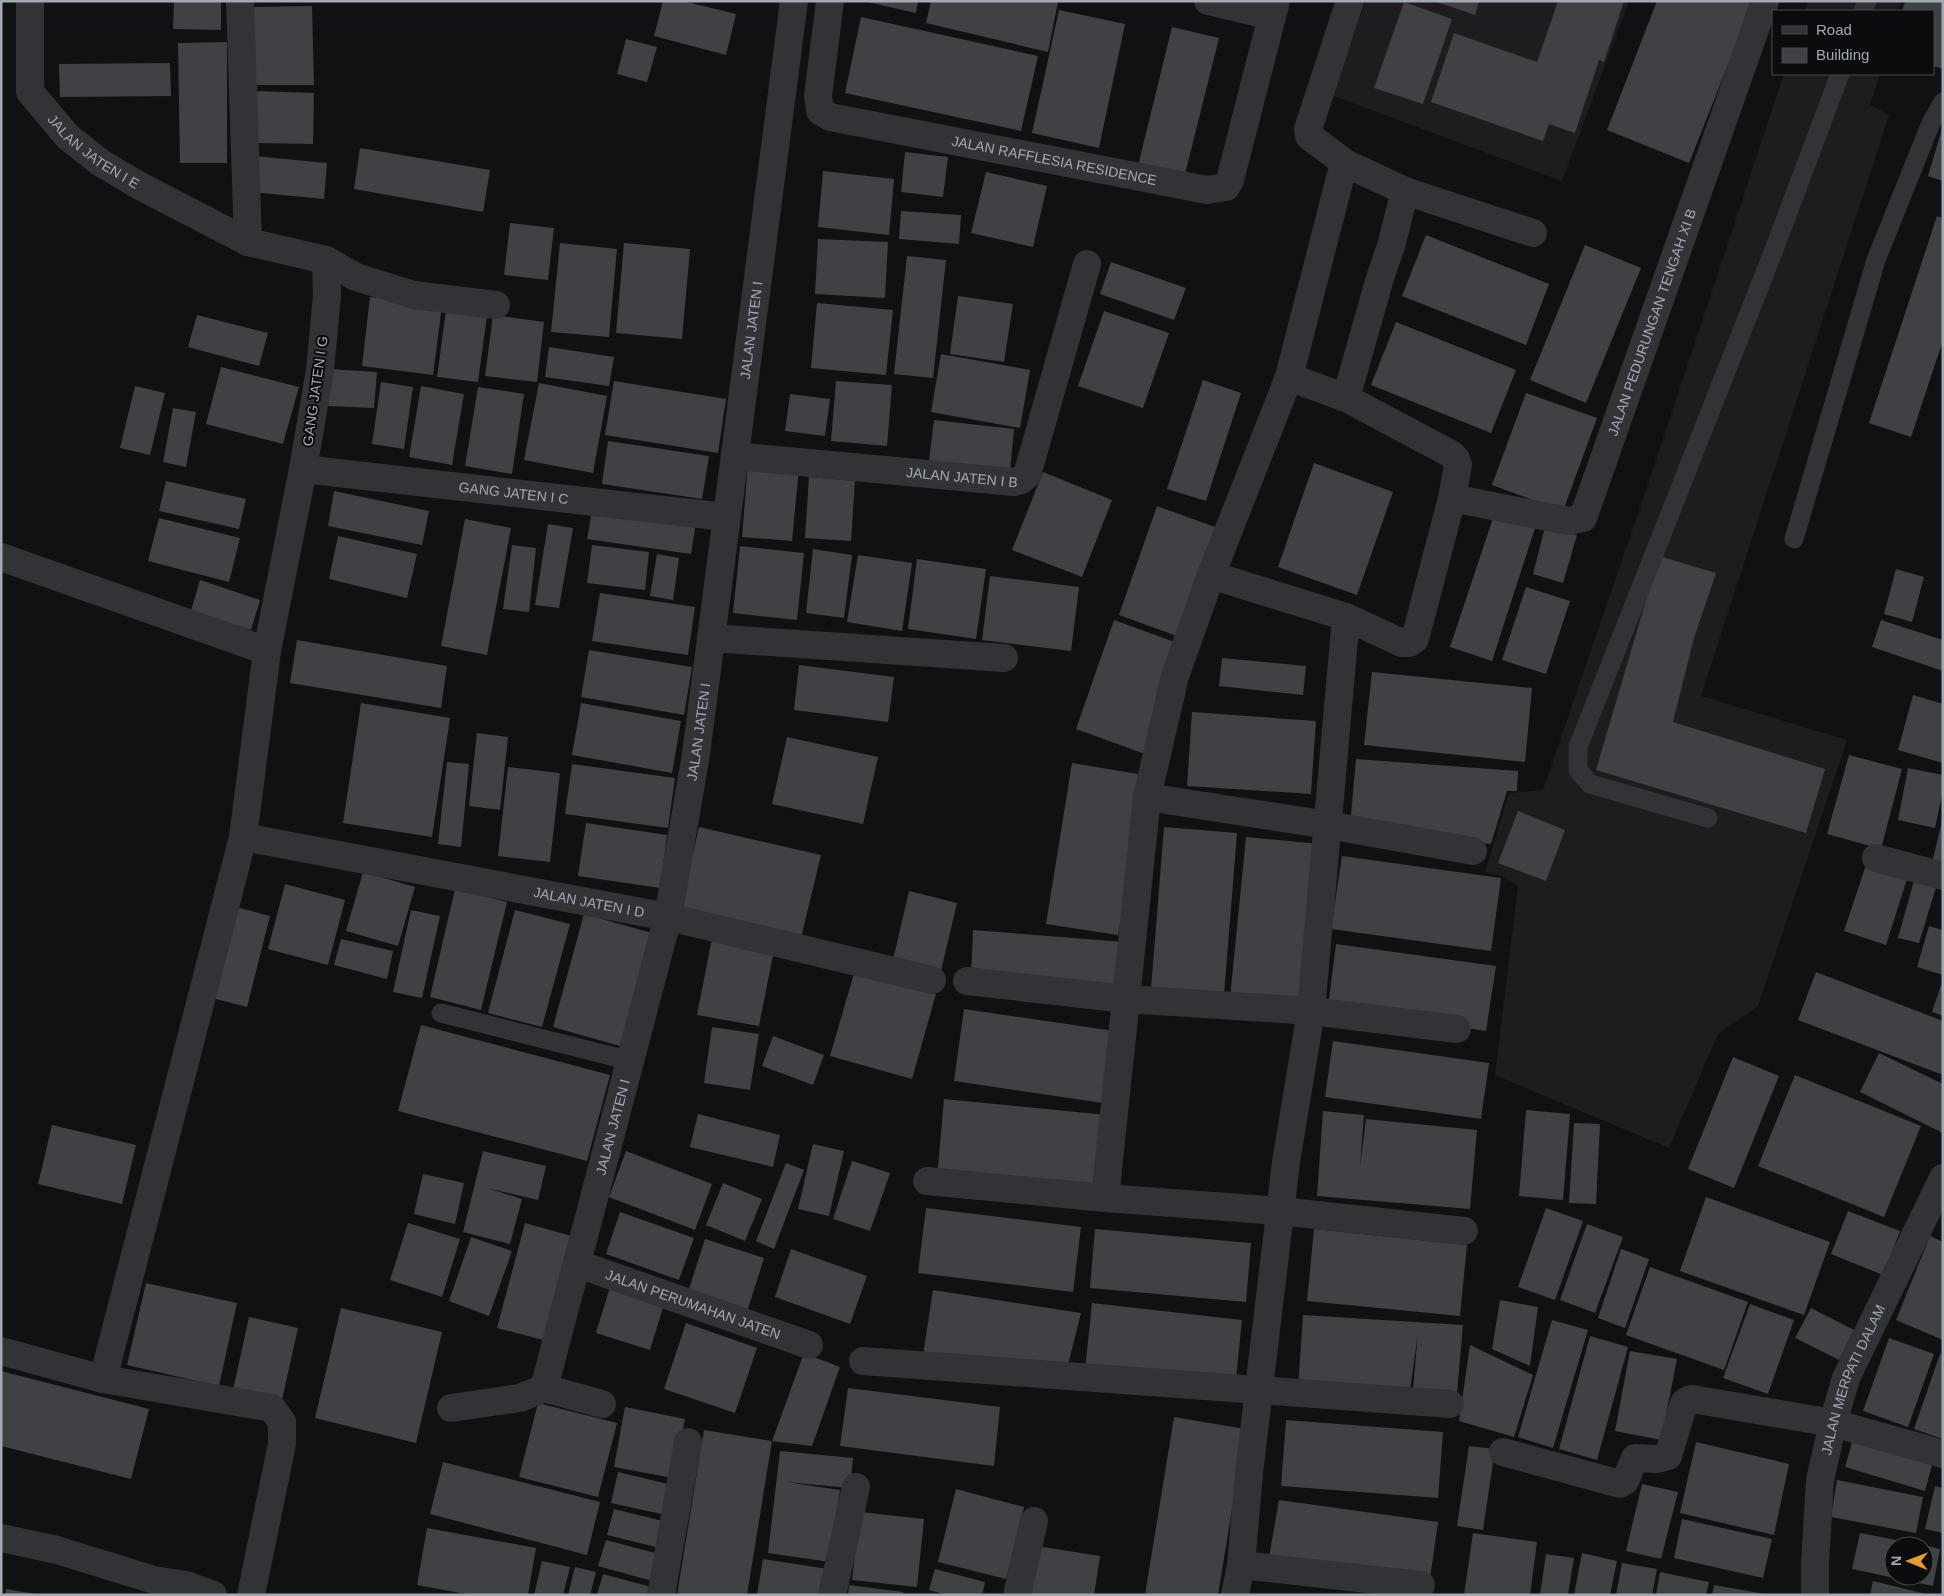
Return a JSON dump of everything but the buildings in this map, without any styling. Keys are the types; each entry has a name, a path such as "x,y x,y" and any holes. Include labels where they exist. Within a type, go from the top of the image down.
{"street":[{"name":"JALAN JATEN I E","path":"30,1 30,92 68,137 108,167 248,242"},
{"path":"240,1 248,242 326,260 356,277 414,295 496,305"},
{"name":"JALAN JATEN I","path":"544,1388 668,917 696,754 794,1"},
{"name":"JALAN RAFFLESIA RESIDENCE","path":"830,1 818,96 820,110 830,117 1207,190 1226,187 1230,180 1274,9 1208,1"},
{"path":"1350,1 1308,129 1309,136 1345,164 1406,191 1534,233"},
{"name":"JALAN PEDURUNGAN TENGAH XI B","path":"1452,498 1568,521 1576,521 1583,518 1765,1"},
{"path":"1105,1198 1147,797 1175,676 1211,574 1289,377 1345,164"},
{"path":"1346,398 1406,191"},
{"name":"GANG JATEN I G","path":"103,1379 243,837 266,652 303,469 320,370 327,296 326,260"},
{"name":"JALAN JATEN I B","path":"735,456 1014,482 1021,480 1027,475 1087,264"},
{"path":"1211,574 1346,617 1402,642 1409,643 1415,640 1452,498 1458,465 1456,459 1346,398 1289,377"},
{"name":"GANG JATEN I C","path":"303,469 726,517"},
{"path":"1,557 266,652"},
{"path":"1235,1595 1241,1565 1258,1390 1286,1162 1311,1011 1346,617"},
{"path":"711,638 1004,658"},
{"path":"1147,797 1328,825 1473,852"},
{"name":"JALAN JATEN I D","path":"243,837 668,917 932,980"},
{"path":"1876,858 1943,876"},
{"path":"967,981 1126,999 1311,1011 1457,1030"},
{"name":"JALAN MERPATI DALAM","path":"1815,1595 1820,1480 1846,1378 1932,1226 1943,1178"},
{"path":"927,1181 1105,1198 1280,1211 1464,1231"},
{"name":"JALAN PERUMAHAN JATEN","path":"578,1264 809,1345"},
{"path":"1,1351 103,1379 272,1408 282,1422 282,1444 250,1595"},
{"path":"863,1361 1450,1404"},
{"path":"451,1408 520,1398 544,1388 602,1404"},
{"path":"1503,1452 1620,1484 1625,1481 1635,1458 1657,1459 1668,1456 1684,1403 1688,1400 1833,1423 1943,1454"},
{"path":"661,1595 688,1442"},
{"path":"832,1595 856,1487"},
{"path":"1017,1595 1034,1521"},
{"path":"1,1538 57,1550 154,1580 186,1585 213,1595"},
{"path":"1241,1565 1421,1585"}],"lane":[{"path":"1708,818 1590,784 1578,770 1578,747 1772,254 1840,75"},
{"path":"1794,539 1876,260 1931,123 1943,102"},
{"path":"441,1013 631,1061"}],"shaded area":[{"path":"1366,1 1629,1 1562,181 1331,95"},
{"path":"1808,1 1901,1 1898,10 1805,10"},
{"path":"1784,75 1880,75 1870,105 1889,115 1701,696 1847,740 1758,1006 1718,1034 1669,1148 1495,1075 1518,886 1503,876 1485,872 1509,793 1543,790 1641,505"}]}
